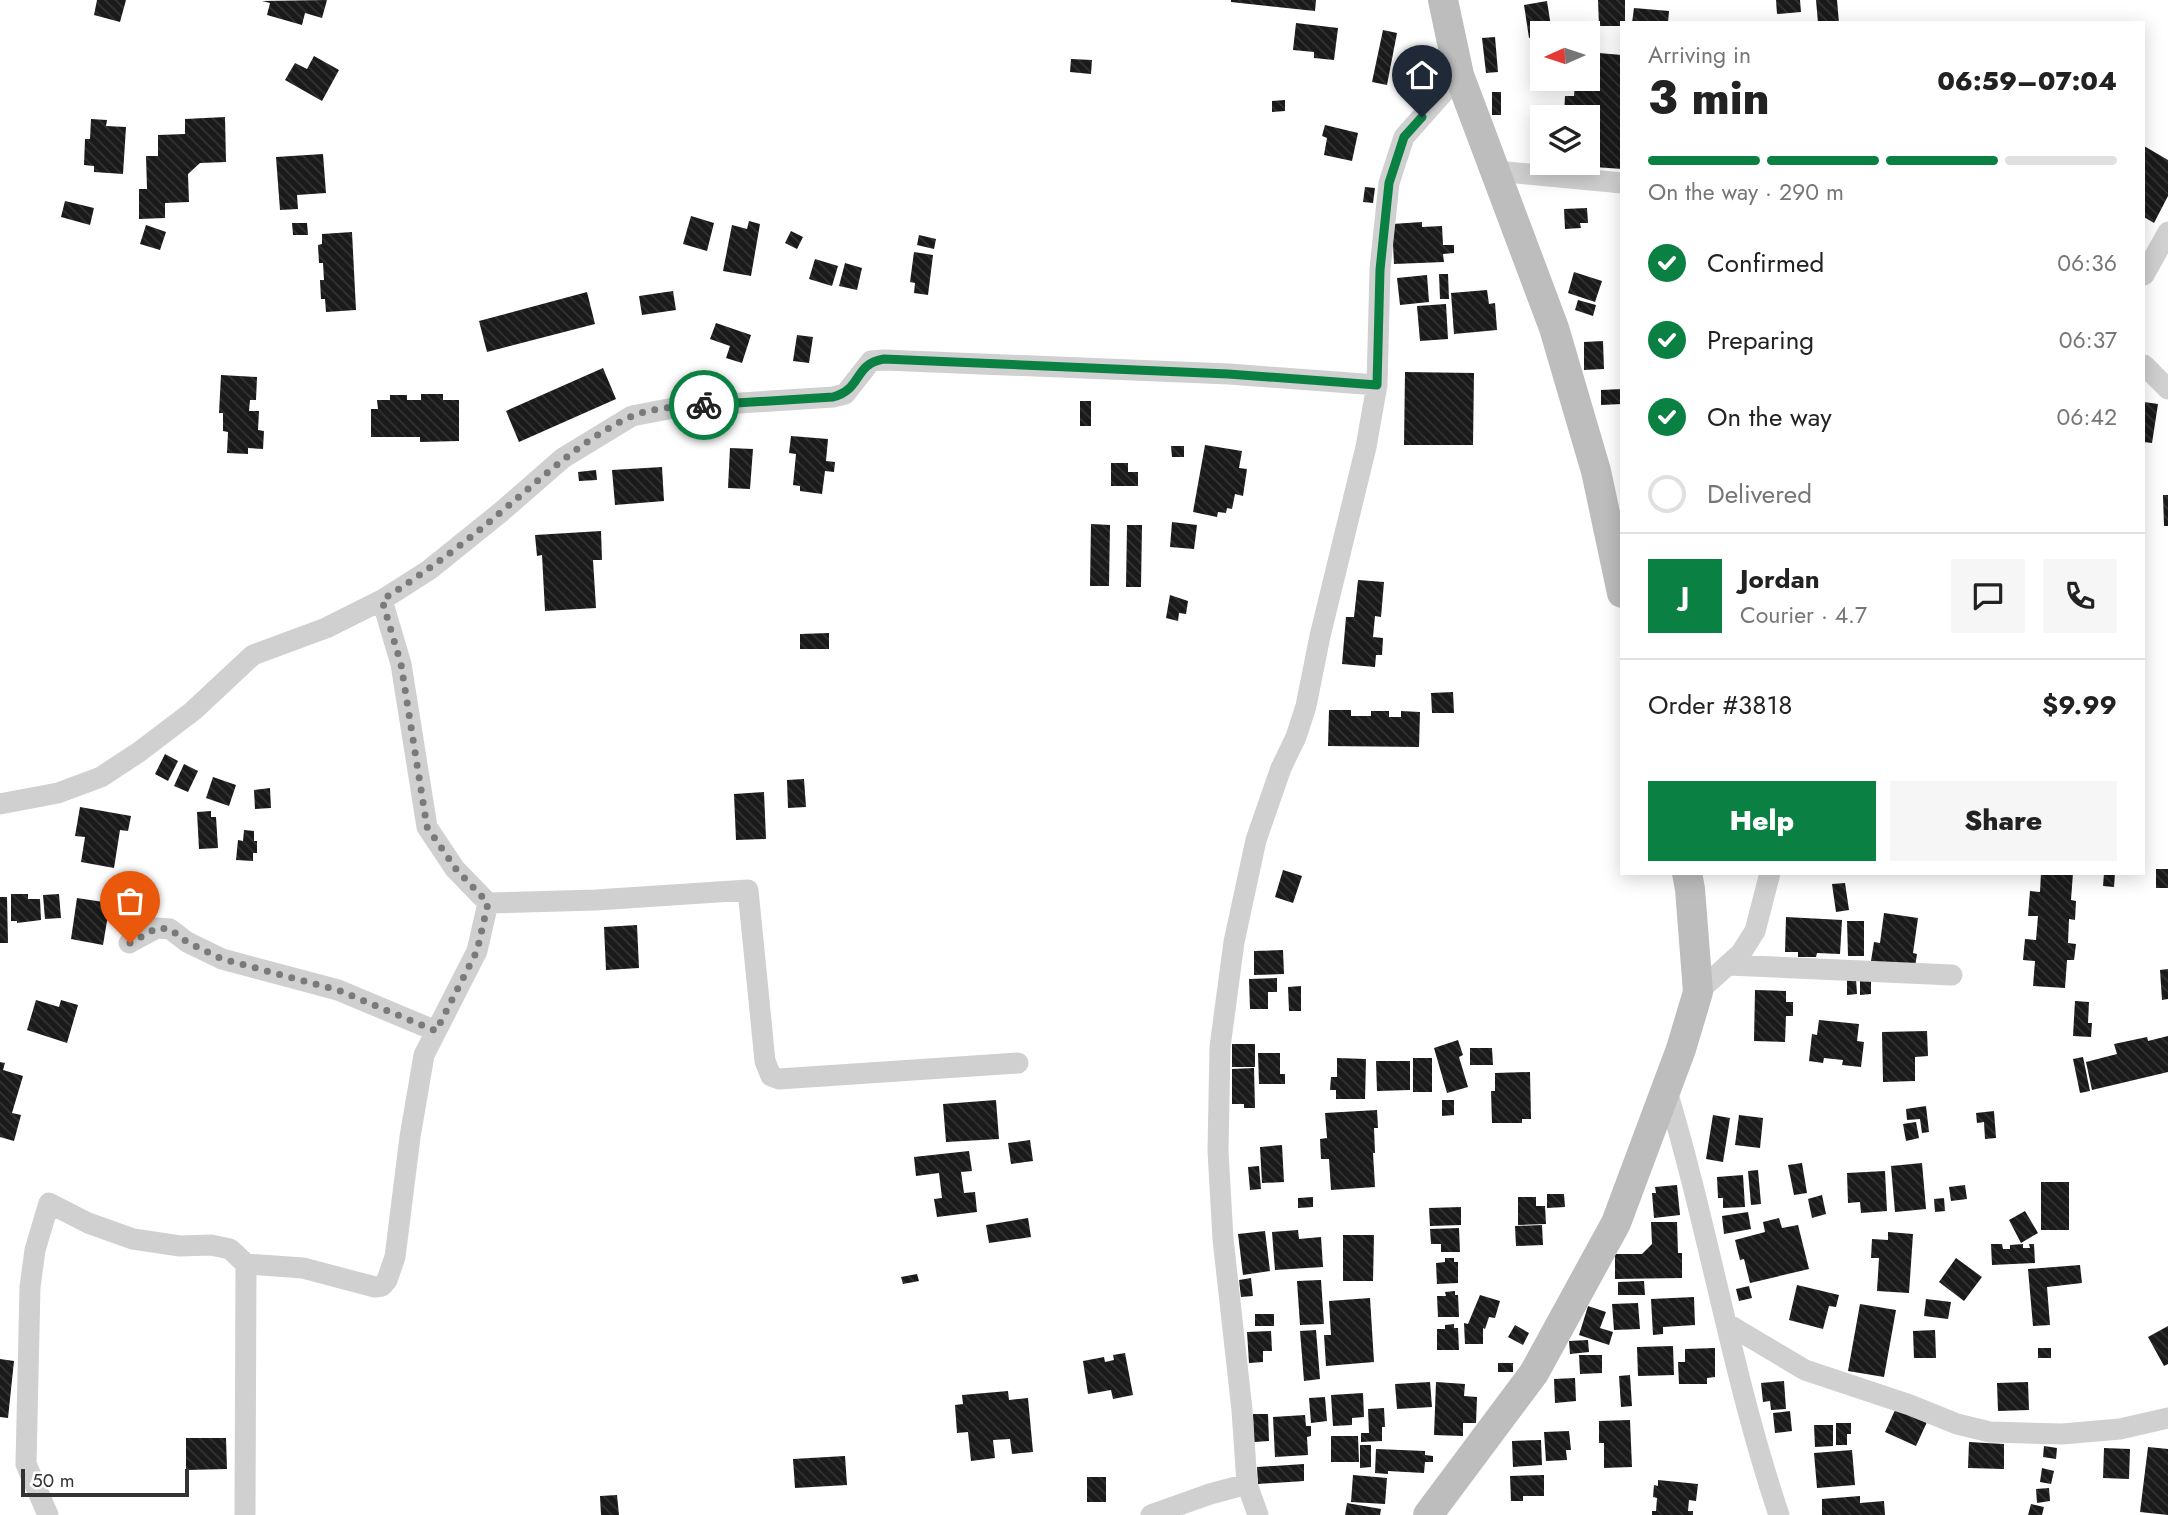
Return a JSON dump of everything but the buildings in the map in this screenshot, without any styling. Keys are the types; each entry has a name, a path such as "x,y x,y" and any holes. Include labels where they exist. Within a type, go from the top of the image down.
{"street":[{"path":"1443,0 1459,75 1554,328 1596,471 1620,584"},
{"path":"1258,1515 1247,1484 1242,1410 1223,1239 1218,1151 1220,1047 1234,942 1256,840 1306,706 1320,636 1366,447 1377,385 1380,270 1389,183 1404,137 1459,75"},
{"path":"1496,171 1620,183"},
{"path":"2145,273 2168,232"},
{"path":"0,804 58,793 101,776 139,752 193,711 253,655 326,628 382,600 429,570 563,458 632,416 679,407 833,397 845,394 872,361 884,359 1228,374 1377,385"},
{"path":"2145,366 2168,389"},
{"path":"382,600 401,664 427,827 456,869 488,903 596,900 747,890 765,1062 771,1076 779,1079 1018,1063"},
{"path":"1428,1515 1534,1373 1616,1223 1681,1049 1698,992 1687,875"},
{"path":"1698,992 1741,953 1755,931 1769,875"},
{"path":"48,1515 26,1464 30,1287 35,1250 49,1203 89,1223 133,1239 180,1246 211,1245 230,1249 246,1264 303,1268 375,1287 382,1286 387,1280 395,1257 410,1137 424,1055 477,951 488,903"},
{"path":"130,943 157,928 170,929 187,942 222,959 338,990 436,1031"},
{"path":"1728,965 1952,975"},
{"path":"1666,1088 1686,1155 1761,1461 1779,1515"},
{"path":"245,1515 246,1264"},
{"path":"1726,1323 1805,1370 1910,1405 1957,1424 1990,1432 2062,1434 2120,1429 2168,1418"},
{"path":"1151,1515 1210,1493 1247,1484"}],"way so far":[{"path":"130,943 157,928 170,929 187,942 222,959 338,990 436,1031 477,951 488,903 470,887 427,827 401,664 382,600 429,570 563,458 632,416 704,405"}],"route":[{"path":"704,405 845,394 866,366 872,361 884,359 1228,374 1377,385 1380,270 1389,183 1404,137 1422,117"}]}
